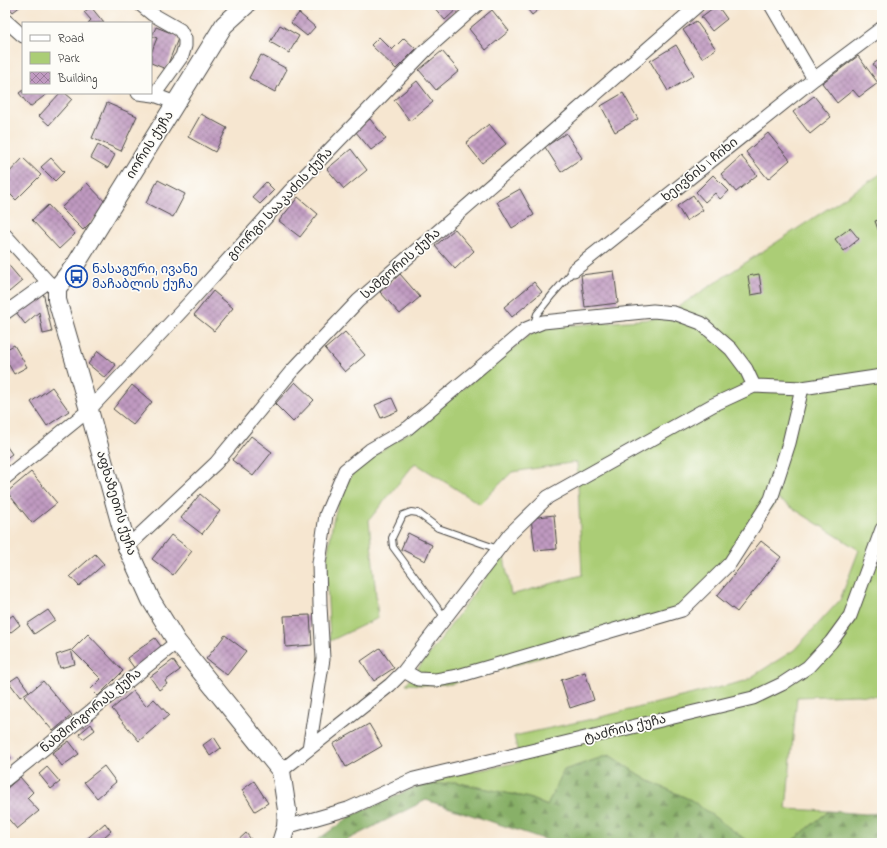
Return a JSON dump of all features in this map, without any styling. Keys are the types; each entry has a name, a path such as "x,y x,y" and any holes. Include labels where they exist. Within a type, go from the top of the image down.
{"street":[{"path":"141,5 152,14 180,30 185,39 185,46 182,56 154,95"},
{"name":"იორის ქუჩა","path":"52,285 76,264 224,25 246,5"},
{"name":"გიორგი სააკაძის ქუჩა","path":"5,478 89,410 190,302 289,192 426,50 477,5"},
{"name":"სამგორის ქუჩა","path":"127,548 216,463 291,372 358,301 698,5"},
{"path":"772,5 814,79"},
{"path":"5,20 22,35"},
{"name":"ხეივნის I ჩიხი","path":"574,270 814,79 882,28"},
{"path":"146,94 154,95 176,103"},
{"path":"5,235 52,285 5,313"},
{"name":"აფხაზეთის ქუჩა","path":"52,285 58,300 127,548 151,600 177,642 281,771"},
{"path":"309,749 323,659 319,563 326,515 345,470 370,450 408,428 526,329 543,322 653,311 674,313 701,323 731,349 746,369 754,386"},
{"path":"283,835 287,810 281,771 390,685 404,671 510,534 548,497 713,405 754,386 802,388 882,376"},
{"path":"404,671 418,679 436,680 458,676 682,610 730,563 771,499 789,443 802,388"},
{"name":"ტაძრის ქუჩა","path":"283,835 414,780 753,698 782,684 808,667 831,642 850,616 882,529"},
{"name":"ნახშირგორას ქუჩა","path":"5,780 177,642"}],"lane":[{"name":"ხეივნის I ჩიხი","path":"533,326 537,314 574,270"},
{"path":"445,618 393,547 392,538 403,515 411,512 418,512 438,528 498,549"}],"green space":[{"path":"882,173 882,697 857,695 797,697 786,809 829,811 791,842 750,843 691,800 647,780 609,755 564,770 548,806 529,798 455,782 415,787 436,779 520,762 514,736 601,717 745,681 794,650 840,600 859,550 778,499 688,614 451,684 406,684 498,560 504,557 511,595 582,575 577,462 512,472 480,504 415,463 369,520 378,618 330,641 326,564 333,521 342,490 357,467 412,430 531,334 548,327 666,318 680,319 678,307"},
{"path":"609,755 647,780 691,800 750,843 556,843 426,800 341,843 313,843 351,816 415,787 455,782 529,798 547,806 564,770"},
{"path":"829,811 865,814 882,813 882,843 788,843"}],"building":[{"path":"7,5 22,5 13,12"},
{"path":"300,5 314,5 311,11"},
{"path":"432,5 461,5 445,20"},
{"path":"524,5 544,5 532,15"},
{"path":"717,5 727,19 712,31 701,17"},
{"path":"91,7 103,22 89,22 91,20 84,12"},
{"path":"492,10 509,31 486,50 469,29"},
{"path":"299,13 315,27 307,36 291,23"},
{"path":"696,21 716,49 702,58 683,30"},
{"path":"280,25 299,36 289,53 270,42"},
{"path":"156,27 179,36 166,69 152,63 152,50 157,38 152,36"},
{"path":"379,37 392,50 404,38 416,49 396,69 371,45"},
{"path":"676,45 694,75 668,91 650,61"},
{"path":"442,51 459,71 436,90 419,70"},
{"path":"261,55 287,69 275,92 249,78"},
{"path":"858,56 878,83 859,97 853,90 837,103 822,83"},
{"path":"882,58 882,77 873,64"},
{"path":"417,81 433,102 410,121 394,100"},
{"path":"22,91 22,94 47,94 30,107 19,93"},
{"path":"623,93 638,119 615,132 601,106"},
{"path":"59,94 66,94 72,99 49,125 39,116"},
{"path":"814,96 831,117 810,134 793,112"},
{"path":"107,103 137,116 121,151 92,138"},
{"path":"201,114 227,128 215,152 188,137"},
{"path":"370,119 386,139 371,150 355,131"},
{"path":"489,124 506,144 482,163 466,143"},
{"path":"566,133 582,158 561,172 545,147"},
{"path":"768,133 790,160 768,179 746,152"},
{"path":"98,145 115,155 108,168 91,158"},
{"path":"351,149 367,170 344,189 327,169"},
{"path":"741,156 757,175 736,192 721,174"},
{"path":"23,158 41,175 16,200 5,189 5,177"},
{"path":"51,158 64,172 55,181 41,167"},
{"path":"713,175 729,191 720,199 715,193 705,202 696,192"},
{"path":"158,180 185,194 173,217 146,203"},
{"path":"266,182 274,190 260,204 252,197"},
{"path":"87,183 108,205 83,230 61,208"},
{"path":"520,189 534,215 512,228 497,202"},
{"path":"693,195 703,210 686,221 677,206"},
{"path":"298,197 318,214 300,237 279,221"},
{"path":"48,205 75,234 59,249 32,220"},
{"path":"882,219 882,240 875,221"},
{"path":"850,228 859,239 844,251 835,239"},
{"path":"455,229 474,251 455,269 435,246"},
{"path":"5,261 22,281 9,292 5,287"},
{"path":"614,271 618,303 585,307 581,275"},
{"path":"400,274 420,297 400,314 380,292"},
{"path":"759,274 762,293 751,295 748,276"},
{"path":"534,282 542,292 512,317 504,307"},
{"path":"213,291 233,308 214,331 194,315"},
{"path":"43,292 52,332 43,334 39,312 25,324 16,312"},
{"path":"345,332 365,355 345,372 325,349"},
{"path":"14,345 27,367 14,374 5,358 5,350"},
{"path":"98,351 116,365 105,378 88,364"},
{"path":"295,382 314,400 293,422 275,404"},
{"path":"132,385 152,402 133,425 113,409"},
{"path":"52,387 69,411 47,426 31,402"},
{"path":"392,398 398,411 381,418 375,405"},
{"path":"251,436 272,452 253,476 232,460"},
{"path":"5,444 12,454 5,459"},
{"path":"31,472 57,503 32,523 7,492"},
{"path":"200,494 220,511 202,534 181,518"},
{"path":"554,515 557,549 535,551 531,518"},
{"path":"408,533 432,545 425,561 401,549"},
{"path":"171,535 192,551 173,575 152,559"},
{"path":"761,541 781,557 737,612 717,596"},
{"path":"95,554 104,564 79,586 70,576"},
{"path":"48,610 55,620 34,634 27,624"},
{"path":"13,615 20,625 6,636 5,621"},
{"path":"310,615 312,645 286,647 284,616"},
{"path":"88,634 123,671 98,696 91,689 101,679 72,650"},
{"path":"225,635 246,651 227,675 206,659"},
{"path":"155,638 163,649 135,669 127,658"},
{"path":"380,648 394,668 374,681 361,661"},
{"path":"71,650 75,664 60,668 56,655"},
{"path":"173,660 180,670 165,681 167,684 159,690 150,677"},
{"path":"585,672 594,700 570,708 561,680"},
{"path":"18,676 29,691 20,697 9,682"},
{"path":"43,681 72,715 53,731 24,697"},
{"path":"133,691 146,706 154,699 169,715 139,741 112,709"},
{"path":"91,724 95,730 83,739 79,734"},
{"path":"369,724 382,746 346,767 333,744"},
{"path":"214,737 221,748 210,756 203,745"},
{"path":"69,741 79,754 62,766 52,753"},
{"path":"5,750 11,758 5,763"},
{"path":"104,766 116,782 97,798 84,782"},
{"path":"47,767 60,782 51,789 39,774"},
{"path":"20,777 33,792 27,798 39,811 17,829 5,815 5,790"},
{"path":"254,781 268,803 255,811 242,790"},
{"path":"105,823 111,831 97,843 82,843"},
{"path":"246,833 254,843 235,843"}],"place":[{"name":"ნასაგური, ივანე მაჩაბლის ქუჩა","path":"76,276"}]}
